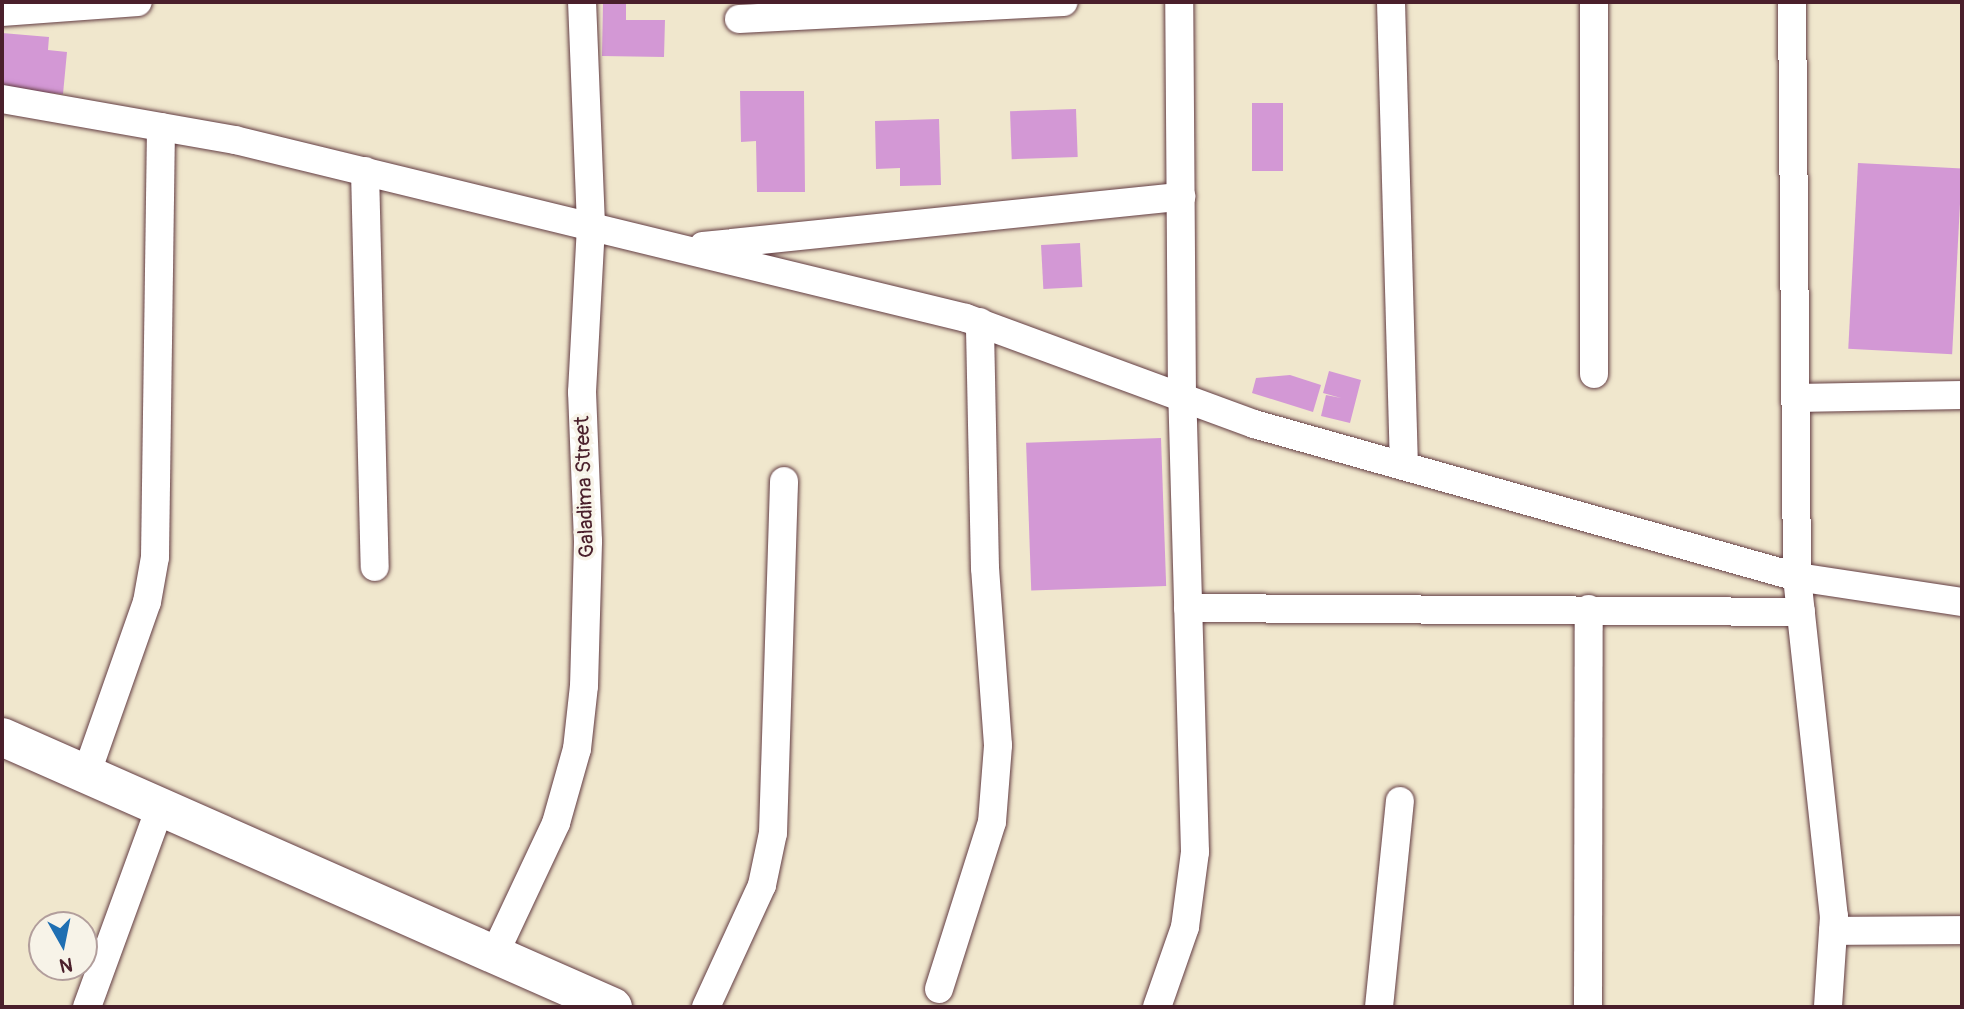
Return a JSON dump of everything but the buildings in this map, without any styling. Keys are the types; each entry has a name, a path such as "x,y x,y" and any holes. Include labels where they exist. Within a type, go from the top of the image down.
{"street":[{"path":"2,12 138,2"},
{"name":"Galadima Street","path":"494,955 556,823 577,749 584,685 589,541 582,392 591,225 582,2"},
{"path":"739,19 1064,2"},
{"path":"1157,1007 1185,927 1195,852 1182,399 1179,2"},
{"path":"1391,2 1404,466"},
{"path":"1594,2 1594,374"},
{"path":"1792,2 1797,577 1833,931 1828,1007"},
{"path":"2,99 161,127 365,171 980,322 1182,399 1404,466 1797,577 1962,602"},
{"path":"86,775 148,602 155,557 161,127"},
{"path":"365,171 375,567"},
{"path":"682,248 1181,197"},
{"path":"939,989 992,822 998,745 985,568 980,322"},
{"path":"1796,398 1962,395"},
{"path":"706,1007 762,884 773,833 784,481"},
{"path":"1188,608 1801,612"},
{"path":"1588,1007 1589,609"},
{"path":"2,737 613,1007"},
{"path":"1379,1007 1400,801"},
{"path":"88,1007 160,807"},
{"path":"1833,931 1962,930"}]}
